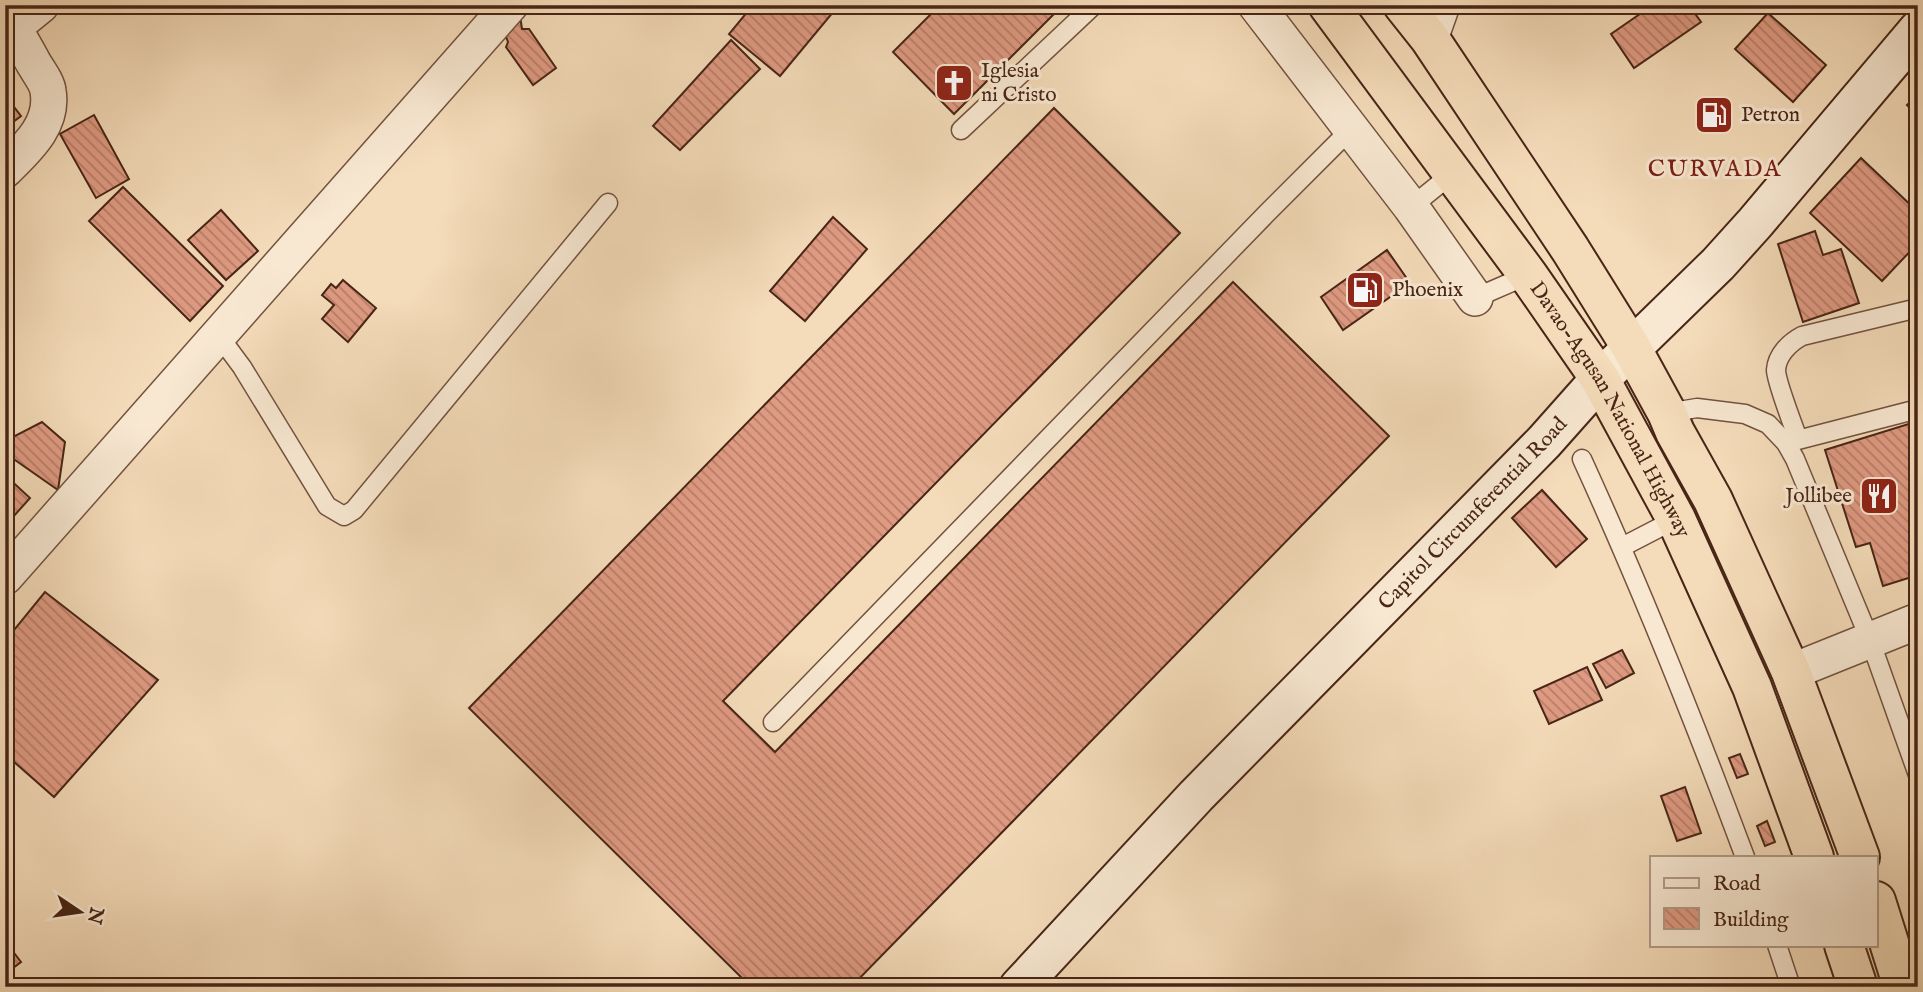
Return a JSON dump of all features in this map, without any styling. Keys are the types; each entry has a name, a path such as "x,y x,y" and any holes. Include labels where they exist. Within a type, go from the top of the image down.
{"highway":[{"name":"Davao-Agusan National Highway","path":"1328,5 1528,275 1600,379 1676,519 1752,687 1814,856"},
{"name":"Davao-Agusan National Highway","path":"1402,5 1436,22 1570,249 1632,347 1713,500 1790,672 1860,856"},
{"path":"1878,907 1903,987"},
{"path":"1844,946 1858,987"}],"main road":[{"name":"Capitol Circumferential Road","path":"1019,987 1196,796 1534,452 1600,379 1718,264 1918,30"}],"street":[{"path":"5,578 510,5"},
{"path":"1256,5 1411,207 1475,298"},
{"path":"5,170 32,142 44,124 48,106 48,89 20,16"},
{"path":"1790,672 1918,621"}],"lane":[{"path":"961,130 1094,5"},
{"path":"773,722 1257,223 1352,129"},
{"path":"1411,207 1453,173"},
{"path":"219,336 243,367 327,506 344,516 354,510 608,203"},
{"path":"1475,298 1528,275"},
{"path":"1918,308 1802,336 1791,342 1780,356 1776,371 1795,459 1870,640 1918,775"},
{"path":"1667,413 1697,408 1745,414 1792,441 1918,409"},
{"path":"1582,459 1622,547 1696,725 1745,856"},
{"path":"1622,547 1676,519"},
{"path":"1777,946 1791,987"}],"building":[{"path":"753,5 839,5 780,76 729,34"},
{"name":"Iglesia ni Cristo","path":"940,5 1063,5 954,114 893,52"},
{"path":"1653,5 1689,5 1701,22 1634,68 1611,34"},
{"path":"1768,13 1826,65 1793,102 1735,49"},
{"path":"520,16 522,29 529,29 556,68 533,85 506,47 508,42 503,29"},
{"path":"731,40 760,69 680,150 653,126"},
{"path":"1918,94 1918,117 1907,105"},
{"path":"5,95 21,116 5,128"},
{"path":"1054,108 1180,233 723,701 775,752 1233,282 1389,436 851,987 751,987 469,708"},
{"path":"94,115 129,179 96,198 60,134"},
{"path":"1861,158 1918,212 1918,243 1882,281 1810,213"},
{"path":"123,187 223,286 190,321 89,221"},
{"path":"221,210 258,251 226,280 188,240"},
{"path":"833,217 867,249 805,321 770,291"},
{"path":"1815,231 1823,255 1841,249 1859,303 1803,322 1778,244"},
{"name":"Phoenix","path":"1387,250 1410,283 1343,330 1321,297"},
{"path":"343,280 376,308 348,342 322,319 334,305 322,295 331,284 336,288"},
{"name":"Jollibee","path":"1918,421 1918,575 1883,586 1870,543 1856,547 1825,450"},
{"path":"42,422 65,442 58,490 5,453 5,441"},
{"path":"5,475 30,498 5,526"},
{"path":"1542,490 1587,539 1556,567 1512,518"},
{"path":"45,592 158,680 54,797 5,754 5,641"},
{"path":"1622,650 1634,673 1606,688 1593,664"},
{"path":"1587,667 1602,700 1549,724 1534,691"},
{"path":"1740,754 1748,774 1737,778 1729,758"},
{"path":"1685,787 1701,833 1677,841 1661,796"},
{"path":"1767,821 1775,842 1765,846 1757,826"},
{"path":"5,941 21,962 5,974"}],"place":[{"name":"Iglesia ni Cristo","path":"954,83"},
{"name":"Petron","path":"1714,115"},
{"name":"Phoenix","path":"1365,290"},
{"name":"Jollibee","path":"1879,496"}],"district":[{"name":"CURVADA","path":"1715,169"}]}
